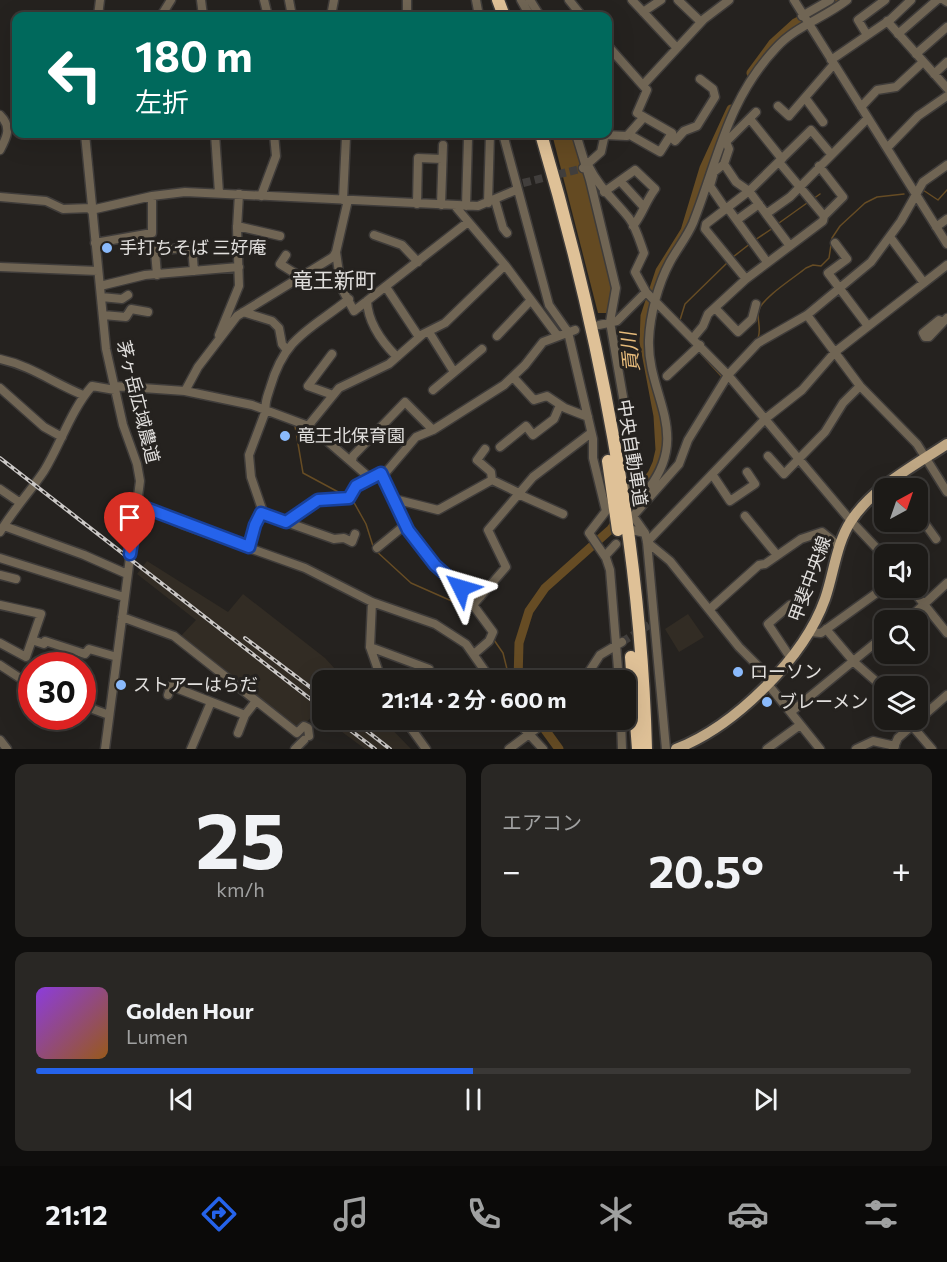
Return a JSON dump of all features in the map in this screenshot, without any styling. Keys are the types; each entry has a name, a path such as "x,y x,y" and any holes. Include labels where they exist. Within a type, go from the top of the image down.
{"highway":[{"name":"中央自動車道","path":"534,138 558,220 581,315 623,535 646,749"},
{"name":"中央自動車道","path":"542,138 588,314 616,504"},
{"name":"中央自動車道","path":"623,535 638,749"}],"main road":[{"name":"甲斐中央線","path":"901,478 947,444"},
{"name":"甲斐中央線","path":"682,748 738,712 769,681 810,632 824,599 839,546 851,521 874,496"}],"street":[{"path":"569,0 579,12"},
{"path":"632,0 675,47"},
{"path":"643,12 661,0"},
{"path":"678,0 701,22"},
{"path":"794,0 947,244"},
{"path":"662,480 667,421 649,351 656,302 666,270 692,226 728,123 771,53 830,0"},
{"path":"806,21 847,0"},
{"path":"867,35 858,20 885,0"},
{"path":"778,106 789,116 806,99 832,62 887,21 910,0"},
{"path":"898,34 936,0"},
{"path":"643,85 675,47 724,1"},
{"path":"887,21 947,88"},
{"path":"916,54 947,27"},
{"path":"612,50 647,90 637,113 672,133 671,137 675,141 684,131 698,126 715,97 713,89 700,79"},
{"path":"861,107 877,90 896,87 923,62"},
{"path":"934,74 947,62"},
{"path":"887,148 918,116 947,96"},
{"path":"806,99 824,122"},
{"path":"0,115 6,120 8,132 0,150"},
{"path":"767,262 710,186 714,172 724,164 729,149 726,142 753,116 798,188 824,216"},
{"path":"630,135 644,117"},
{"path":"766,214 798,188 868,118"},
{"path":"746,279 705,229 706,224 749,191 812,130 831,154"},
{"path":"612,134 630,135 660,152 671,137"},
{"name":"茅ヶ岳広域農道","path":"85,138 103,315 114,388 123,425 137,464 138,505 105,749"},
{"path":"215,138 219,193"},
{"path":"261,196 276,156 274,138"},
{"path":"346,138 345,200 336,252 341,287 350,299 354,311 468,222"},
{"path":"490,138 491,201 507,233"},
{"path":"503,138 549,305 571,331 591,433 593,458 616,504"},
{"path":"577,138 616,288 610,323 634,460 635,480 616,504 590,530 590,538 605,556 610,570 619,643 619,670"},
{"path":"584,167 602,152 604,138"},
{"path":"466,206 468,139"},
{"path":"441,205 442,145"},
{"path":"417,204 418,159 442,159"},
{"path":"724,164 736,182 749,191 790,246"},
{"path":"820,749 711,608 646,537 633,516 684,456 688,440 726,373 758,343 807,315 871,262 890,237 923,182 947,165"},
{"path":"693,338 715,308 767,262 824,221 824,216 843,197 819,166"},
{"path":"584,167 633,226 644,253 635,272 646,292 726,373 874,545"},
{"path":"604,192 635,170 655,189 642,205 641,217 633,226"},
{"path":"621,182 642,205"},
{"path":"0,197 46,201 63,209 91,209 152,196 185,192 466,206 491,201 518,186"},
{"path":"217,341 238,286 239,195"},
{"path":"95,243 152,233 154,231 152,196"},
{"path":"737,220 759,204"},
{"path":"455,206 505,265 557,335"},
{"path":"936,227 947,219"},
{"path":"237,226 280,236"},
{"path":"374,234 402,245 418,262"},
{"path":"890,237 924,283"},
{"path":"835,243 847,259 828,273 868,326"},
{"path":"157,275 155,251 192,247 194,271"},
{"path":"185,391 191,378 217,341 243,312 333,257 336,252"},
{"path":"286,255 280,264 301,277"},
{"path":"308,426 333,395 348,382 375,371 398,357 419,338 445,323 505,265"},
{"path":"605,556 623,535 646,537 765,419 802,390 835,352 947,265"},
{"path":"0,267 98,271"},
{"path":"100,286 157,275 210,268 239,267"},
{"path":"386,287 419,338"},
{"path":"599,325 610,323 626,314 646,292"},
{"path":"101,297 122,298 128,295"},
{"path":"249,547 261,513 251,477 249,455 266,410 265,405 273,377 286,349 299,336 350,299"},
{"path":"497,336 531,300"},
{"path":"367,301 368,310 378,333 398,357"},
{"path":"715,308 738,332 752,319 756,304"},
{"path":"103,315 126,317 130,309 148,312"},
{"path":"243,312 272,321 279,327 282,344 286,349"},
{"path":"807,315 860,386 917,444 947,492"},
{"path":"286,522 318,500 350,496 356,486 387,471 416,437 433,430 513,377 543,342 571,331"},
{"path":"429,332 454,372"},
{"path":"667,376 700,345"},
{"path":"433,390 482,349"},
{"path":"332,354 309,386 333,395"},
{"path":"0,359 25,365 58,386 84,395"},
{"path":"513,377 534,400 548,396 560,405 588,417"},
{"path":"127,574 84,555 2,529 19,502 45,469 84,395 92,386 185,391 266,410 308,426 370,478"},
{"path":"768,456 784,474 825,432 843,403 860,386"},
{"path":"0,388 44,427 62,437"},
{"path":"352,461 353,456 393,411 405,402 433,430"},
{"path":"500,447 526,426 533,435 554,419 560,405"},
{"path":"474,654 492,636 473,605 507,567 488,530 533,477 591,433"},
{"path":"394,500 438,510 492,480 494,476 477,460 485,449"},
{"path":"712,474 730,501 755,484 747,472"},
{"path":"381,473 405,525 435,565 461,588 481,596"},
{"path":"492,480 563,514"},
{"path":"649,488 662,480"},
{"path":"0,489 19,502"},
{"path":"138,505 305,568 372,602 435,624 455,634 474,654 485,670"},
{"path":"261,513 334,539 344,538 352,542 355,534"},
{"path":"745,516 777,555"},
{"path":"377,548 405,525"},
{"path":"928,527 936,538"},
{"path":"711,608 759,565 765,564 801,539 822,532 839,546"},
{"path":"646,537 652,623 666,749"},
{"path":"0,558 124,597"},
{"path":"0,575 16,579"},
{"path":"918,610 947,583"},
{"path":"810,632 821,633 874,596"},
{"path":"919,598 947,633"},
{"path":"372,602 370,647 378,670"},
{"path":"0,605 41,614 26,657 0,643"},
{"path":"790,605 768,624 790,657"},
{"path":"122,617 174,636 297,733 304,726 307,738 295,749"},
{"path":"826,629 854,662 874,680"},
{"path":"32,640 44,644 45,641 85,654 89,649 117,657"},
{"path":"591,670 600,655 619,643"},
{"path":"791,712 874,644"},
{"path":"370,647 429,669"},
{"path":"0,665 18,677"},
{"path":"168,695 171,686 245,715"},
{"path":"928,713 947,695"},
{"path":"238,733 245,715 256,701"},
{"path":"191,749 211,702"},
{"path":"96,711 109,716"},
{"path":"767,749 800,724"},
{"path":"412,730 426,749"},
{"path":"524,730 543,749"},
{"path":"509,749 537,730"},
{"path":"621,730 621,749"},
{"path":"856,749 873,741 894,747 898,738 910,730"},
{"path":"915,730 932,749"},
{"path":"0,740 6,749"}],"shaded area":[{"path":"553,138 575,138 580,152 614,292 607,313 598,313"},
{"path":"147,561 228,612 243,594 325,658 336,670 312,670 312,717 297,731 180,637 196,620 137,574"},
{"path":"688,614 704,637 679,652 665,629"},
{"path":"339,730 393,730 411,749 365,749"}],"waterway":[{"name":"貢川","path":"751,73 773,43 795,23 840,0"},
{"name":"貢川","path":"518,670 519,643 529,611 545,588 611,529 652,474 657,463 660,450 658,416 644,342 645,316 660,271 685,231 704,168 731,109"},
{"path":"923,190 938,200 947,190"},
{"path":"813,199 820,194"},
{"path":"758,338 758,313 761,305 806,268 813,265 821,266 829,258 832,238 840,226 865,203 877,197 904,194"},
{"path":"779,223 807,203"},
{"path":"755,240 773,228"},
{"path":"733,257 751,243"},
{"path":"680,320 685,304 728,262"},
{"path":"679,330 693,346"},
{"path":"699,352 723,378"},
{"path":"295,426 303,473 342,494"},
{"path":"352,499 366,524 373,546"},
{"path":"375,550 411,583 472,610"},
{"path":"494,640 503,653 507,670"},
{"name":"貢川","path":"545,730 559,749"}],"tunnel":[{"path":"523,183 580,169"},
{"path":"622,642 649,625"}],"railway":[{"path":"0,458 312,700"},
{"path":"245,638 312,688"},
{"path":"350,730 375,749"},
{"path":"366,730 390,749"}],"place":[{"name":"手打ちそば 三好庵","path":"107,248"},
{"name":"竜王北保育園","path":"285,436"},
{"name":"ローソン","path":"738,672"},
{"name":"ストアーはらだ","path":"121,685"},
{"name":"ブレーメン","path":"767,702"}],"district":[{"name":"竜王新町","path":"334,281"}],"route":[{"path":"130,554 138,505 182,524 249,547 261,513 286,522 318,500 349,498 356,486 381,473 408,530 435,565 461,588"}]}
